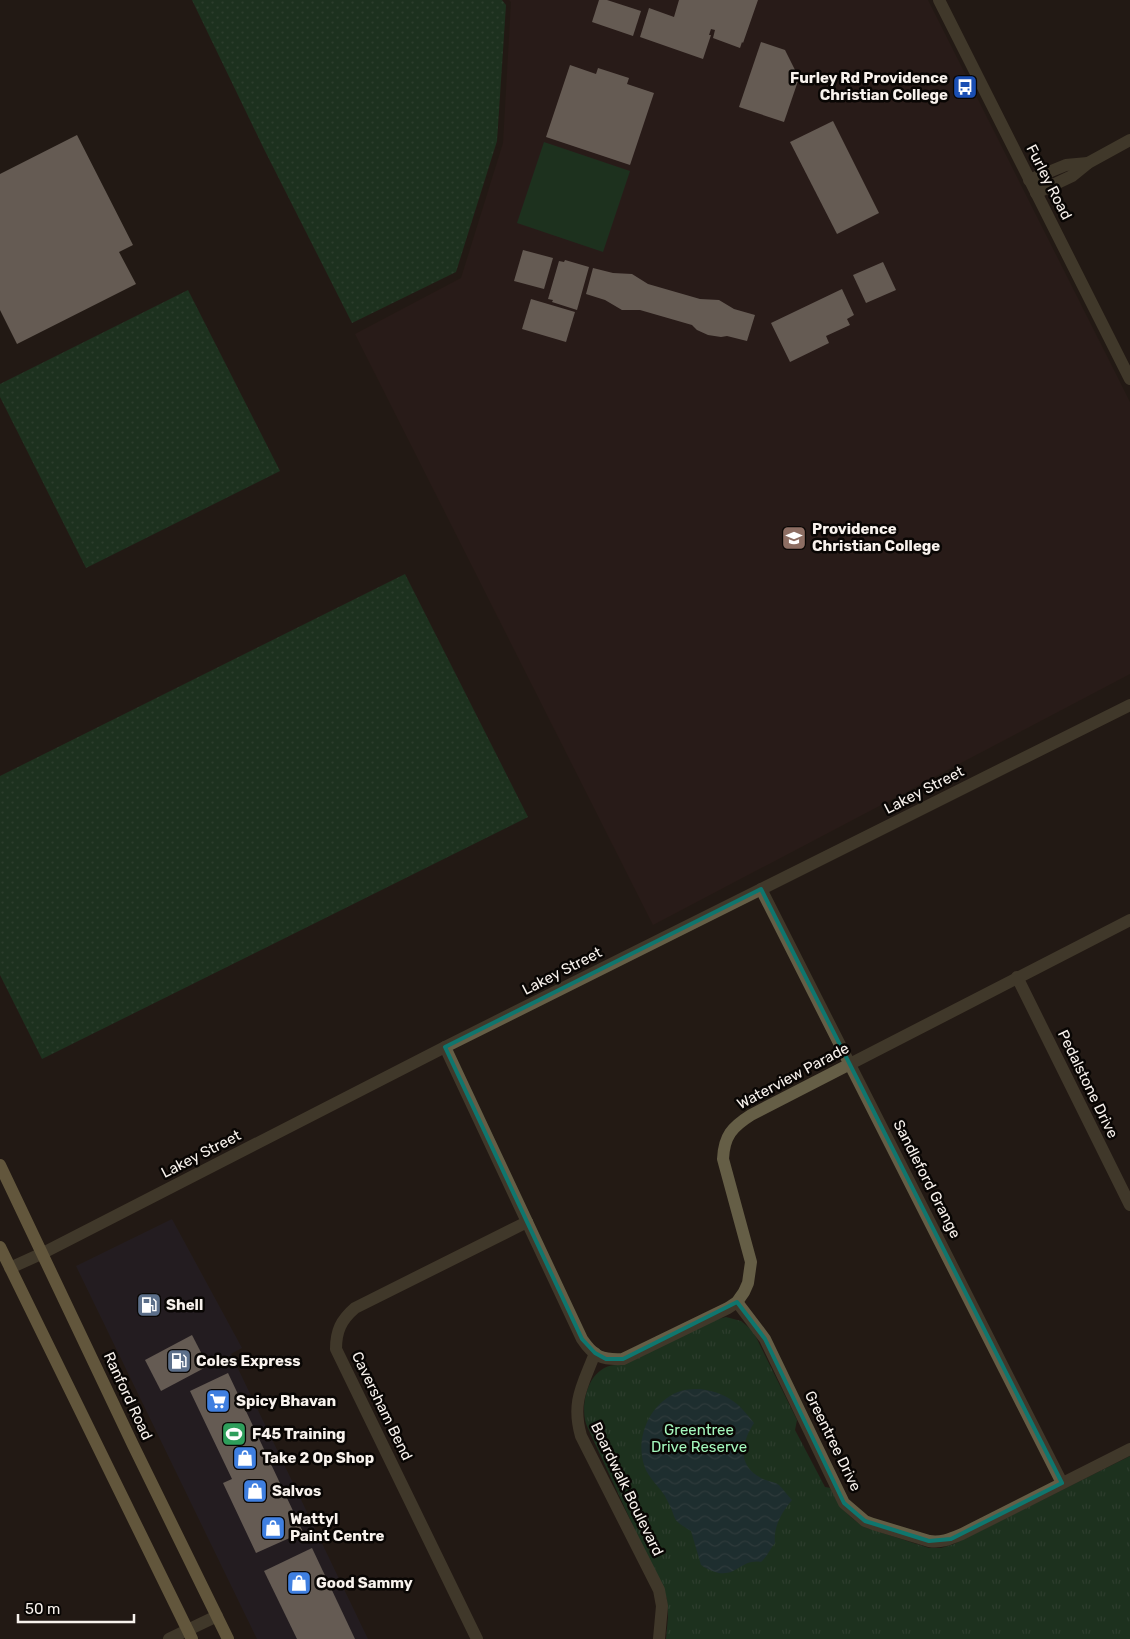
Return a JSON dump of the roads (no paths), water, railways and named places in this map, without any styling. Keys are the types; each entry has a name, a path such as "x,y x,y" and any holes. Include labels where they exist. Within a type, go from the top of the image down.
{"main road":[{"name":"Ranford Road","path":"0,1166 227,1639"},
{"path":"0,1248 190,1635"}],"street":[{"name":"Furley Road","path":"939,0 1130,379"},
{"path":"1036,193 1072,176 1088,163 1130,140"},
{"path":"1029,180 1066,165 1088,163"},
{"name":"Lakey Street","path":"10,1268 445,1047 1130,705"},
{"name":"Sandleford Grange","path":"761,889 1062,1483"},
{"name":"Waterview Parade","path":"737,1302 748,1283 751,1262 723,1159 724,1147 735,1125 1130,920"},
{"name":"Pedalstone Drive","path":"1017,977 1130,1205"},
{"path":"445,1047 582,1339 588,1348 606,1360 623,1359 737,1302"},
{"name":"Caversham Bend","path":"477,1639 336,1349 336,1336 341,1323 355,1308 527,1222"},
{"name":"Greentree Drive","path":"737,1302 766,1339 844,1503 865,1521 929,1541 945,1541 1130,1449"},
{"name":"Boardwalk Boulevard","path":"596,1353 579,1394 576,1407 577,1422 581,1436 659,1590 662,1606 659,1639"},
{"path":"169,1639 190,1635 217,1616"}],"water":[{"path":"700,1389 725,1396 737,1404 754,1423 744,1445 745,1460 748,1467 761,1478 779,1485 792,1500 779,1520 775,1531 775,1543 763,1560 746,1564 729,1573 712,1571 701,1565 691,1531 675,1518 664,1495 646,1470 642,1454 643,1432 647,1422 660,1404 678,1392"}],"place":[{"name":"Furley Rd Providence Christian College","path":"965,87"},
{"name":"Providence Christian College","path":"794,538"},
{"name":"Shell","path":"149,1305"},
{"name":"Coles Express","path":"179,1361"},
{"name":"Spicy Bhavan","path":"218,1401"},
{"name":"F45 Training","path":"234,1434"},
{"name":"Take 2 Op Shop","path":"245,1458"},
{"name":"Salvos","path":"255,1491"},
{"name":"Wattyl Paint Centre","path":"273,1528"},
{"name":"Good Sammy","path":"299,1583"}],"park label":[{"name":"Greentree Drive Reserve","path":"699,1438"}]}
